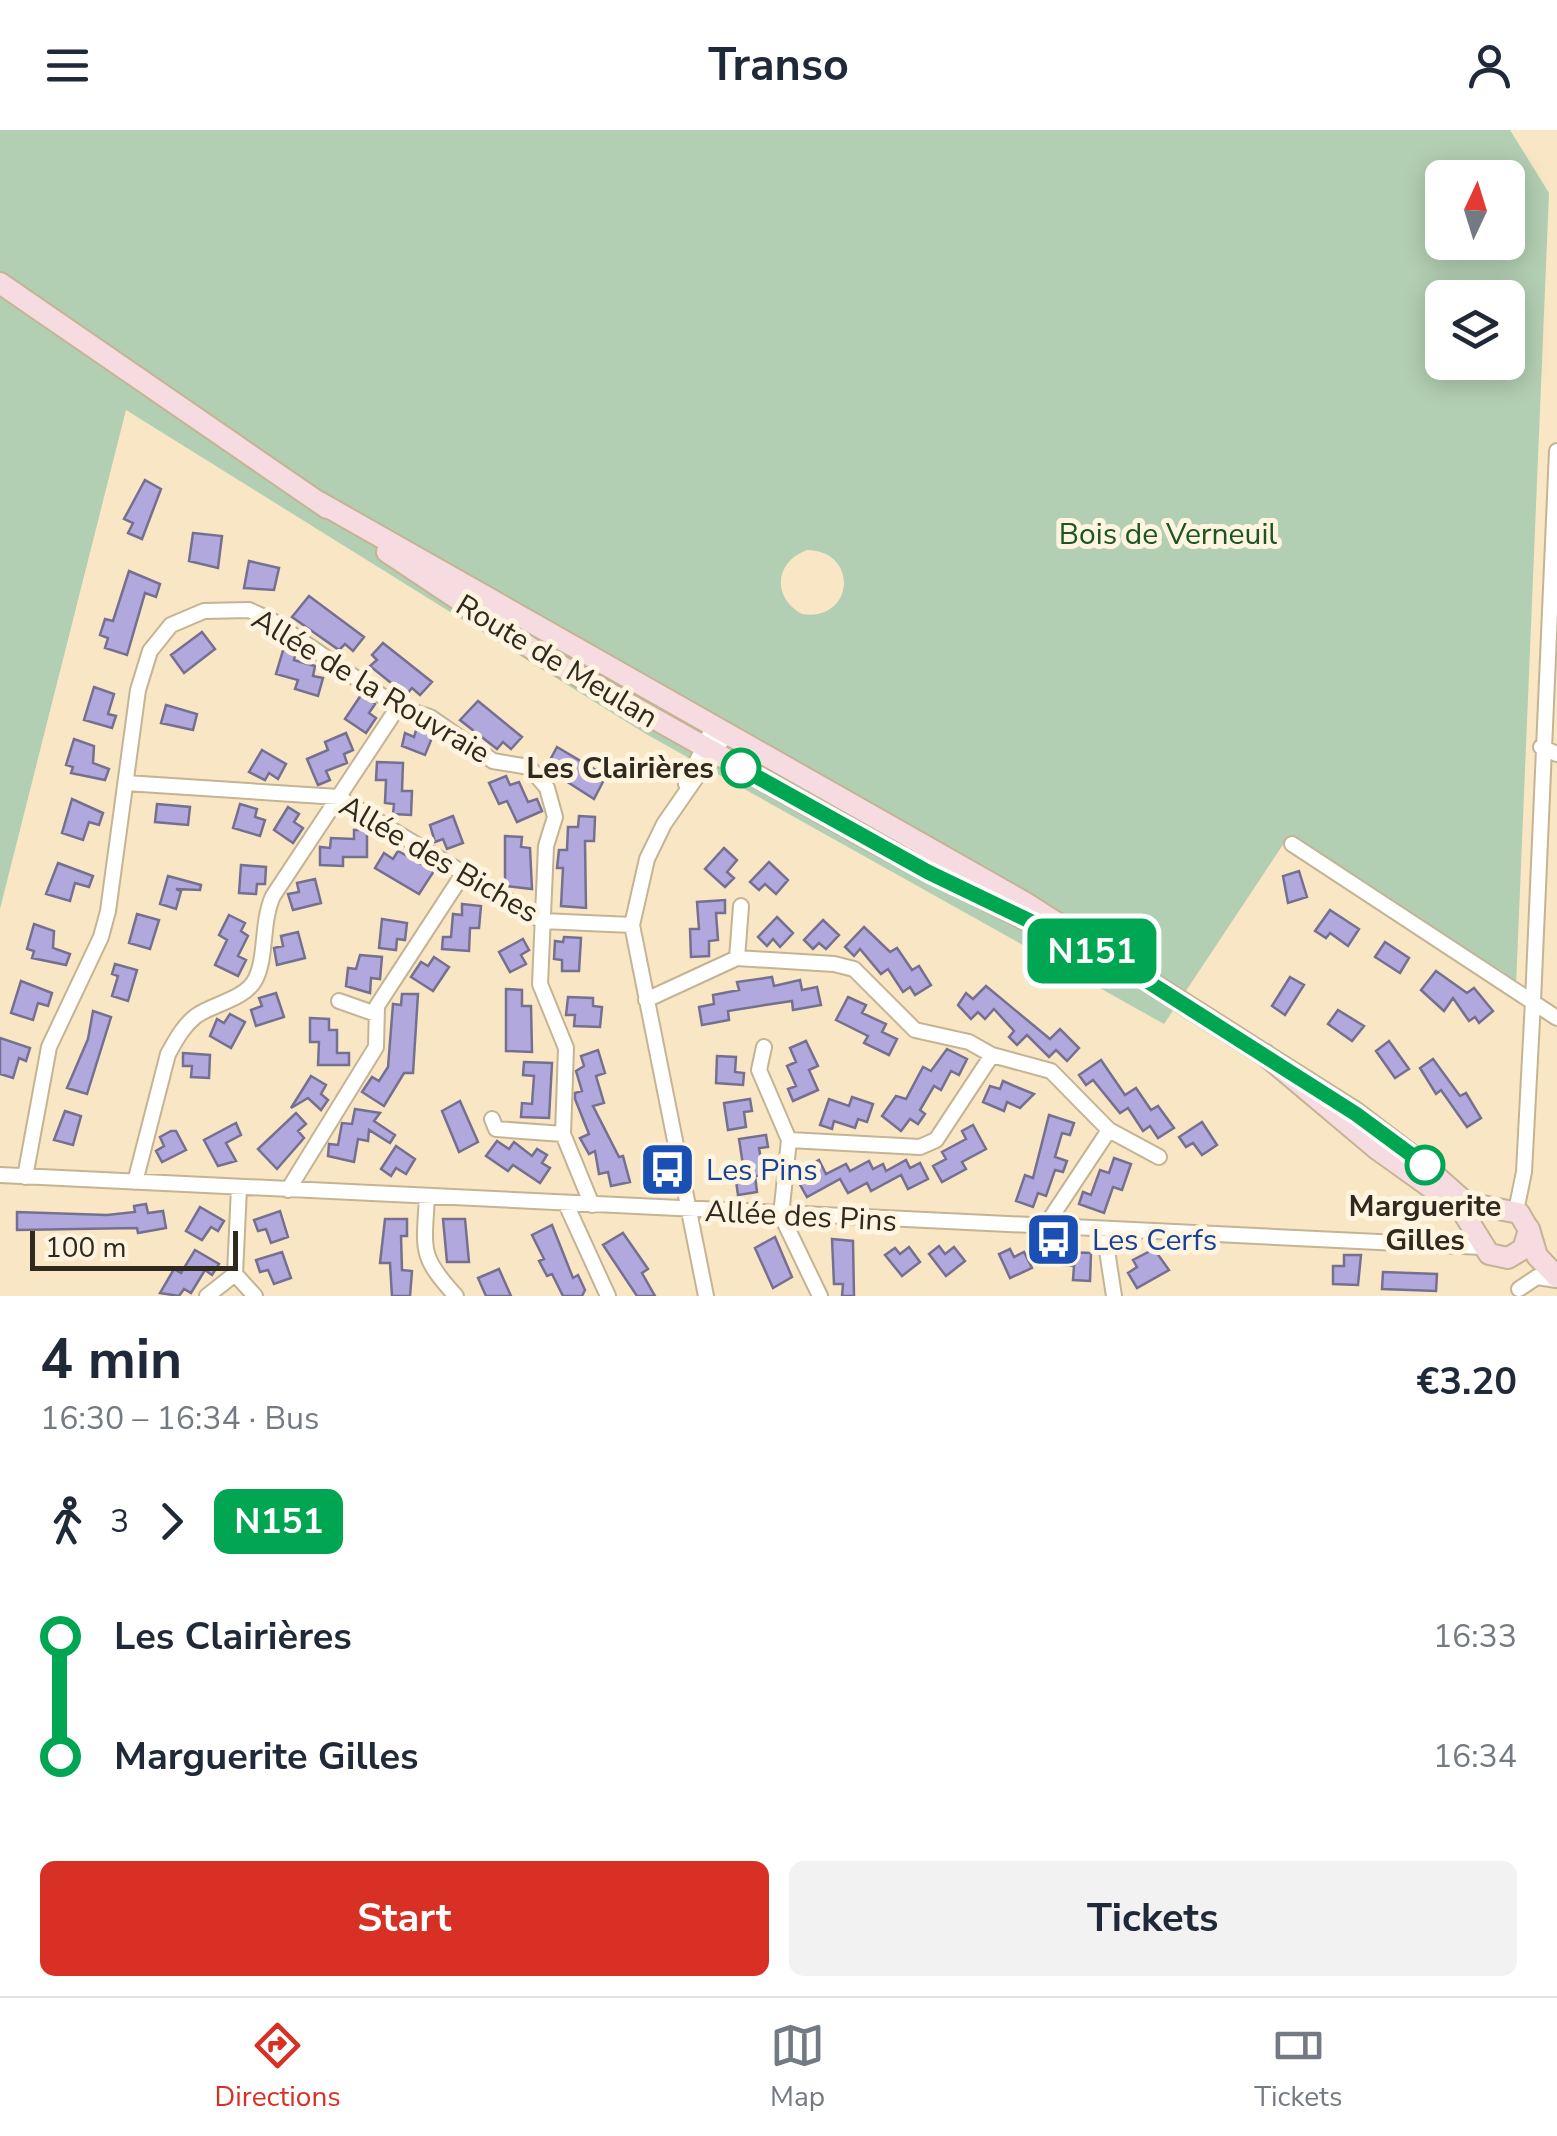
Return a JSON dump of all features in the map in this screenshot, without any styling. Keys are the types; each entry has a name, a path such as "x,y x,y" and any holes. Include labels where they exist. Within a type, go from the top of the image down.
{"main road":[{"name":"Route de Meulan","path":"0,284 506,634 928,872 1125,967"},
{"name":"Route de Meulan","path":"319,502 950,858 1264,1054 1402,1147 1466,1203 1513,1216"},
{"name":"Route de Meulan","path":"1264,1054 1377,1149 1453,1203 1480,1242"},
{"path":"1513,1216 1480,1221 1480,1242 1495,1257 1511,1257 1552,1274"},
{"path":"1511,1257 1527,1243 1513,1216"},
{"path":"1513,1216 1552,1274"}],"street":[{"path":"1513,1216 1524,1172 1540,748 1557,451"},
{"name":"Allée de la Rouvraie","path":"25,1176 48,1047 101,937 108,910 138,690 150,651 171,625 204,611 249,610 271,620 398,707 430,716 493,761 529,767 547,788 554,817 546,846 540,984 566,1048 562,1134 592,1206"},
{"path":"135,1182 173,1045 192,1019 247,990 255,980 262,928 273,896 398,707"},
{"path":"706,1296 632,925 648,859 720,729"},
{"path":"1540,748 1557,754"},
{"name":"Allée des Biches","path":"126,783 338,797 542,921 632,925"},
{"path":"1292,844 1557,1018"},
{"path":"288,1190 376,1047 376,1006 462,874"},
{"path":"737,958 741,906"},
{"path":"646,1000 737,958 834,964 854,969 915,1030 969,1042 992,1055 1052,1072 1109,1130 1160,1157"},
{"path":"339,1001 376,1014"},
{"path":"764,1047 759,1070 789,1140 781,1215 820,1296"},
{"path":"789,1140 920,1148 936,1140 992,1055"},
{"path":"492,1119 496,1130 562,1134"},
{"path":"1051,1228 1052,1216 1109,1130"},
{"name":"Allée des Pins","path":"0,1175 1104,1231 1480,1242"},
{"path":"239,1188 235,1274 256,1296"},
{"path":"427,1197 424,1245 428,1266 456,1296"},
{"path":"566,1204 608,1296"},
{"path":"1104,1231 1114,1296"},
{"path":"1511,1257 1519,1292"},
{"path":"207,1296 235,1274"},
{"path":"1519,1292 1537,1278 1552,1274"}],"green space":[{"name":"Bois de Verneuil","path":"0,130 1510,130 1549,193 1516,986 1288,837 1164,1024 646,734 126,410 0,909","holes":["807,550 824,553 842,573 840,598 832,608 819,614 802,614 785,599 782,590 783,571"]}],"building":[{"path":"145,480 161,489 142,539 128,533 133,523 124,519"},
{"path":"193,533 222,536 218,568 189,561"},
{"path":"249,561 279,568 274,590 244,588"},
{"path":"129,571 160,584 156,597 145,593 127,655 105,648 108,638 100,635 105,619 113,621"},
{"path":"309,596 364,637 353,651 345,644 339,650 292,617"},
{"path":"202,632 215,649 184,673 171,655"},
{"path":"383,643 432,682 420,695 412,688 406,695 370,666 377,660 372,655"},
{"path":"284,647 296,651 294,660 315,666 313,676 323,678 318,696 295,689 298,680 276,674"},
{"path":"94,687 114,694 108,714 116,716 112,728 84,720"},
{"path":"361,695 375,704 369,713 376,718 366,733 345,719"},
{"path":"478,701 522,737 511,749 503,742 497,749 460,720"},
{"path":"166,705 197,714 193,730 161,723"},
{"path":"417,727 434,733 425,755 402,746 405,733 414,737"},
{"path":"346,733 353,750 344,754 347,763 326,771 330,780 318,785 307,759 328,750 325,742"},
{"path":"74,739 94,746 93,763 109,769 105,780 71,773 73,767 66,765"},
{"path":"557,747 606,776 594,799 555,774 558,767 549,762"},
{"path":"262,750 286,764 278,779 269,773 265,780 249,772"},
{"path":"377,762 403,763 402,791 412,791 411,815 393,814 394,804 385,803 386,780 376,780"},
{"path":"506,776 510,785 519,782 528,802 537,799 542,811 517,822 507,801 499,804 489,783"},
{"path":"72,799 103,813 99,825 89,822 83,840 62,833"},
{"path":"157,804 190,807 188,825 155,822"},
{"path":"240,804 257,809 255,817 265,820 260,836 233,828"},
{"path":"288,807 299,814 294,822 303,828 293,843 274,830"},
{"path":"453,816 463,843 447,849 443,839 435,842 430,825"},
{"path":"579,816 595,817 594,841 585,841 586,908 561,906 563,868 557,868 559,850 567,850 568,827 578,827"},
{"path":"354,830 367,830 367,857 343,857 343,866 320,865 320,847 330,848 331,838 354,839"},
{"path":"505,836 522,837 521,847 530,848 532,889 505,886"},
{"path":"724,848 737,860 727,872 734,878 725,887 705,869"},
{"path":"398,851 434,871 419,894 375,868 384,853 393,859"},
{"path":"769,862 788,880 776,894 765,884 759,890 750,882"},
{"path":"58,863 93,876 89,887 75,883 70,901 46,894"},
{"path":"241,865 266,867 265,884 257,884 256,894 239,893"},
{"path":"1299,871 1307,897 1288,903 1283,876"},
{"path":"168,876 201,885 200,890 176,889 181,891 176,909 160,904"},
{"path":"315,879 321,903 293,910 288,894 299,892 297,883"},
{"path":"725,900 725,913 716,913 718,940 709,941 709,956 691,957 690,929 699,929 697,902"},
{"path":"462,904 481,906 479,928 470,928 469,951 442,949 443,937 451,937 453,914 462,915"},
{"path":"1330,910 1359,929 1348,946 1330,933 1326,938 1315,931"},
{"path":"137,914 159,920 150,949 129,943"},
{"path":"229,915 245,923 241,931 248,936 238,956 246,960 238,976 215,965 227,940 219,935"},
{"path":"777,917 793,933 780,947 773,939 767,946 758,937"},
{"path":"382,919 407,923 405,940 397,939 396,950 379,948"},
{"path":"823,920 839,935 826,949 819,943 813,949 804,940"},
{"path":"34,924 54,931 53,948 70,954 66,965 32,958 34,951 27,949"},
{"path":"864,927 890,952 897,948 912,970 919,966 931,985 915,995 910,987 903,992 888,969 881,974 860,949 854,956 845,947"},
{"path":"298,932 305,958 277,965 274,948 283,946 281,936"},
{"path":"564,937 581,938 579,971 562,971 562,960 554,959 555,941 563,942"},
{"path":"523,939 529,950 521,955 526,964 510,972 499,952"},
{"path":"1385,942 1409,958 1400,973 1375,957"},
{"path":"360,955 382,957 380,979 371,978 370,993 346,986 348,968 356,969"},
{"path":"434,957 449,967 433,991 411,977 421,962 428,966"},
{"path":"115,964 137,970 128,1001 112,996 118,976 112,974"},
{"path":"1436,971 1467,993 1474,988 1493,1011 1479,1023 1475,1017 1469,1021 1453,998 1444,1011 1421,990"},
{"path":"772,977 774,986 800,980 802,990 817,987 821,1005 793,1010 792,1001 728,1011 729,1020 702,1025 699,1007 714,1004 713,995 739,990 737,982"},
{"path":"1290,977 1304,985 1285,1015 1272,1006"},
{"path":"21,981 52,993 48,1006 38,1003 33,1020 11,1013"},
{"path":"986,986 1050,1039 1060,1029 1079,1048 1067,1061 1056,1050 1049,1057 1027,1035 1017,1045 1009,1037 1014,1031 994,1009 985,1019 978,1012 971,1019 958,1005 966,993 973,999"},
{"path":"506,989 522,990 522,1006 531,1006 532,1052 506,1051"},
{"path":"276,993 284,1017 256,1026 251,1010 262,1006 259,998"},
{"path":"402,994 418,994 413,1073 404,1073 384,1106 362,1092 372,1077 379,1081 388,1067 393,1004 401,1005"},
{"path":"568,997 593,998 593,1006 602,1007 600,1027 574,1026 575,1015 566,1015"},
{"path":"848,997 866,1005 862,1013 886,1024 882,1032 897,1039 889,1055 864,1043 868,1036 836,1020"},
{"path":"1338,1010 1364,1026 1352,1041 1328,1024"},
{"path":"93,1011 111,1017 87,1094 67,1088 88,1039"},
{"path":"230,1014 245,1022 231,1048 210,1036 217,1019 224,1023"},
{"path":"310,1018 329,1019 329,1030 337,1030 337,1053 349,1053 349,1065 318,1065 319,1042 310,1042"},
{"path":"0,1038 30,1048 26,1061 19,1058 13,1078 0,1074"},
{"path":"806,1041 818,1066 809,1070 818,1090 793,1101 788,1089 796,1086 787,1066 796,1062 790,1048"},
{"path":"1389,1041 1409,1069 1395,1078 1376,1051"},
{"path":"947,1049 967,1059 959,1075 951,1071 941,1090 934,1086 920,1110 925,1114 918,1124 910,1119 901,1131 882,1116 896,1096 906,1099 923,1067 931,1071"},
{"path":"598,1050 605,1073 596,1076 604,1103 593,1106 619,1157 623,1156 630,1182 611,1186 608,1172 599,1174 595,1151 589,1154 580,1138 589,1134 575,1099 575,1093 582,1091 576,1071 584,1066 581,1056"},
{"path":"183,1053 210,1055 209,1078 191,1077 192,1066 183,1066"},
{"path":"717,1056 736,1057 735,1072 744,1073 743,1085 716,1083"},
{"path":"1433,1059 1460,1096 1466,1093 1481,1118 1467,1127 1441,1090 1436,1094 1420,1068"},
{"path":"1101,1060 1125,1095 1136,1088 1151,1110 1158,1106 1174,1128 1158,1138 1150,1126 1143,1131 1128,1108 1120,1113 1093,1080 1086,1085 1079,1075"},
{"path":"524,1062 552,1063 549,1118 521,1117 522,1103 532,1104 534,1076 523,1075"},
{"path":"311,1076 326,1085 321,1094 328,1100 321,1110 308,1098 291,1108"},
{"path":"1003,1081 1034,1094 1020,1108 1007,1102 1004,1111 983,1102 990,1086 1000,1089"},
{"path":"852,1097 873,1104 867,1122 858,1119 855,1128 834,1121 832,1129 820,1125 829,1099 849,1106"},
{"path":"750,1099 752,1111 744,1112 746,1127 728,1130 724,1103"},
{"path":"460,1101 478,1142 459,1152 442,1111"},
{"path":"355,1109 380,1113 374,1121 395,1135 390,1143 369,1130 368,1141 358,1139 354,1162 328,1156 329,1144 338,1145 342,1123 352,1124"},
{"path":"65,1111 81,1116 73,1145 54,1140"},
{"path":"296,1113 306,1124 298,1131 304,1138 277,1169 258,1149"},
{"path":"1049,1115 1074,1123 1070,1135 1062,1133 1055,1157 1067,1161 1063,1172 1055,1170 1046,1196 1038,1193 1033,1207 1016,1201 1025,1175 1033,1178"},
{"path":"1202,1122 1217,1145 1202,1155 1193,1143 1186,1147 1179,1137"},
{"path":"236,1123 241,1135 226,1143 236,1161 218,1166 204,1140"},
{"path":"973,1125 986,1149 962,1162 966,1169 942,1182 933,1166 946,1159 942,1152 966,1139 962,1131"},
{"path":"176,1131 186,1150 162,1162 156,1151 164,1146 160,1137"},
{"path":"766,1135 768,1147 759,1148 764,1175 755,1176 757,1192 738,1195 734,1167 743,1165 739,1139"},
{"path":"497,1141 509,1149 514,1142 532,1156 537,1149 547,1155 542,1163 550,1168 540,1183 513,1165 508,1171 486,1156"},
{"path":"396,1146 415,1159 406,1174 396,1168 391,1176 381,1169"},
{"path":"1114,1158 1131,1164 1122,1190 1113,1187 1104,1213 1079,1204 1083,1192 1091,1195 1100,1170 1109,1173"},
{"path":"819,1160 826,1174 846,1164 850,1171 869,1161 873,1169 883,1164 886,1171 906,1160 910,1168 920,1163 928,1179 908,1189 901,1175 871,1191 867,1183 848,1193 840,1179 807,1197 798,1181 812,1174 808,1166"},
{"path":"146,1204 148,1213 163,1211 166,1228 138,1233 137,1228 17,1230 17,1212 107,1215 135,1212 134,1206"},
{"path":"200,1207 224,1221 218,1231 211,1227 202,1240 186,1231"},
{"path":"280,1211 288,1237 271,1243 266,1229 258,1231 254,1220"},
{"path":"385,1219 407,1219 407,1236 401,1236 402,1270 412,1271 410,1296 392,1296 390,1263 380,1263"},
{"path":"443,1219 465,1219 469,1262 447,1262"},
{"path":"552,1225 573,1278 578,1275 585,1290 582,1296 563,1296 552,1274 547,1276 539,1261 544,1259 532,1235"},
{"path":"623,1233 648,1269 642,1273 655,1296 637,1296 603,1245"},
{"path":"775,1237 792,1277 773,1288 755,1248"},
{"path":"832,1239 853,1241 854,1296 842,1296 843,1284 834,1284"},
{"path":"939,1246 945,1254 954,1247 965,1261 946,1276 929,1254"},
{"path":"909,1247 920,1262 902,1276 885,1255 895,1248 900,1254"},
{"path":"1010,1249 1014,1257 1024,1252 1032,1268 1010,1278 999,1254"},
{"path":"1154,1249 1169,1270 1137,1288 1128,1273 1137,1267 1133,1260"},
{"path":"195,1250 219,1264 212,1275 205,1270 191,1293 184,1289 179,1296 160,1293 174,1269 181,1273"},
{"path":"282,1252 291,1278 274,1284 268,1270 260,1272 256,1260"},
{"path":"1064,1252 1091,1253 1090,1281 1073,1280 1074,1266 1063,1265"},
{"path":"1344,1255 1361,1255 1358,1285 1333,1284 1333,1266 1344,1266"},
{"path":"499,1269 511,1296 486,1296 478,1278"},
{"path":"1383,1272 1437,1274 1436,1291 1382,1289"}],"bus line":[{"name":"N151","path":"741,768 928,872 1125,967 1356,1114 1425,1165"}],"place":[{"name":"Les Clairières","path":"741,768"},
{"name":"Marguerite Gilles","path":"1425,1165"},
{"name":"Les Pins","path":"667,1170"},
{"name":"Les Cerfs","path":"1053,1240"}]}
